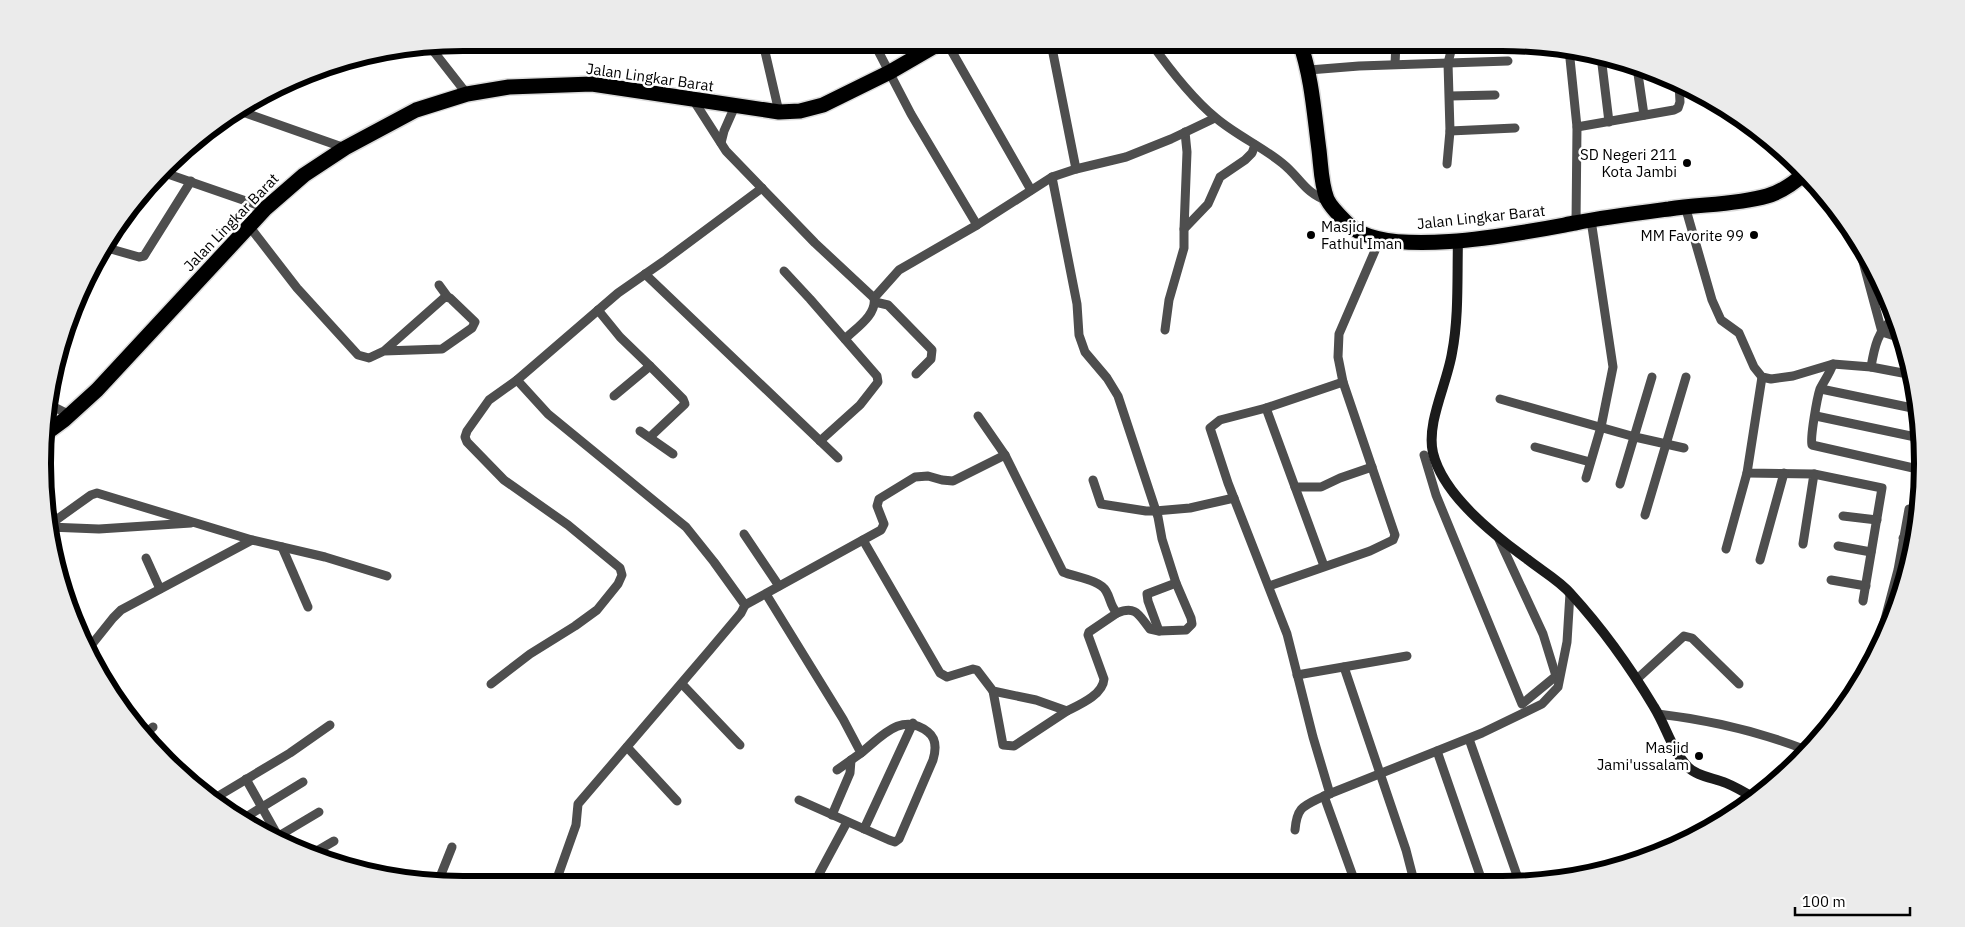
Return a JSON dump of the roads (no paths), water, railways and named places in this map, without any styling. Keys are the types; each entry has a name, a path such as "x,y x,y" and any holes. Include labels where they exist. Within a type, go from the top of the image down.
{"highway":[{"name":"Jalan Lingkar Barat","path":"53,428 97,390 266,208 304,175 345,148 416,110 467,94 509,87 592,84 694,101 779,112 800,112 823,105 890,72 925,51"},
{"name":"Jalan Lingkar Barat","path":"1303,51 1309,70 1323,182 1328,201 1351,226 1363,234 1380,239 1415,242 1458,240 1524,232 1685,206 1753,200 1769,196 1784,189 1798,178"}],"street":[{"path":"765,51 779,112"},
{"path":"879,51 911,114 977,225"},
{"path":"952,51 1031,190"},
{"path":"1053,51 1076,169"},
{"path":"1158,51 1180,80 1215,118 1291,171 1307,190 1328,201"},
{"path":"1395,64 1396,51"},
{"path":"1447,164 1450,131 1448,62 1451,51"},
{"path":"434,52 467,94"},
{"path":"1569,57 1577,127 1576,223"},
{"path":"1309,70 1395,64 1508,61"},
{"path":"1602,64 1609,122"},
{"path":"1638,75 1644,115"},
{"path":"1577,127 1678,108 1680,102 1679,92"},
{"path":"1450,96 1494,95"},
{"path":"694,101 726,152 815,243 875,300 888,305 932,350 933,356 916,374"},
{"path":"721,143 735,106"},
{"path":"246,113 345,148"},
{"path":"845,339 872,311 875,300 899,270 977,225 1052,177 1126,157 1215,118"},
{"path":"1450,131 1515,128"},
{"path":"1165,330 1169,300 1184,248 1187,152 1185,132"},
{"path":"1184,229 1208,204 1220,176 1245,160 1252,153 1256,145"},
{"path":"170,174 266,208"},
{"path":"863,540 940,673 947,677 973,669 977,670 993,691 1000,737 1003,745 1008,747 1014,746 1086,701 1101,689 1104,679 1088,635 1091,629 1123,610 1139,613 1150,629 1159,631 1182,631 1192,624 1192,618 1176,583 1118,396 1107,378 1085,352 1079,335 1077,304 1052,177"},
{"path":"111,249 139,257 144,256 191,181"},
{"path":"491,684 530,654 576,626 596,610 618,584 622,575 620,568 568,524 504,480 467,442 465,437 466,431 489,400 517,380 618,292 762,188"},
{"path":"1685,206 1712,300 1721,320 1738,332 1754,367 1762,377 1771,379 1793,376 1833,364 1871,367 1904,373"},
{"path":"1586,478 1601,427 1613,367 1591,220"},
{"path":"249,226 297,288 358,355 369,358 384,350 440,300 447,296"},
{"path":"1269,586 1370,551 1393,540 1395,535 1343,382 1338,357 1339,334 1380,239"},
{"path":"1458,240 1452,352 1445,386 1435,416 1432,439 1433,453 1441,472 1471,512 1498,537 1552,577 1570,593 1604,632 1637,678 1682,759 1689,768 1727,783 1747,794"},
{"path":"784,272 877,376 878,382 860,405 820,441"},
{"path":"645,274 838,458"},
{"path":"384,350 442,349 472,328 476,322 447,296 438,285"},
{"path":"1877,295 1882,332"},
{"path":"598,310 620,337 683,399 685,404 650,437"},
{"path":"1871,367 1874,347 1885,326 1889,323"},
{"path":"1882,332 1893,336"},
{"path":"1833,364 1821,389 1811,431 1810,440 1812,445 1914,468"},
{"path":"614,396 650,366"},
{"path":"1644,515 1667,445 1686,377"},
{"path":"1726,549 1746,473 1762,377"},
{"path":"1620,484 1652,378"},
{"path":"517,380 548,414 686,527 745,605"},
{"path":"1343,382 1266,408 1220,420 1210,428 1234,498 1287,634 1327,795 1353,876"},
{"path":"1821,389 1910,408"},
{"path":"1500,399 1684,448"},
{"path":"55,408 70,415"},
{"path":"1266,408 1324,566"},
{"path":"978,416 1005,455 1063,572 1101,586 1116,613"},
{"path":"1816,416 1913,437"},
{"path":"640,431 673,454"},
{"path":"1535,447 1590,462"},
{"path":"558,876 576,825 578,804 682,684 741,613 745,605 881,530 884,524 877,506 879,499 915,477 928,476 942,480 953,480 1005,455"},
{"path":"1424,455 1436,495 1522,704 1556,676"},
{"path":"1295,487 1321,487 1372,467"},
{"path":"1746,473 1814,474 1882,488 1863,601"},
{"path":"1760,560 1784,473"},
{"path":"1802,544 1814,474"},
{"path":"1093,480 1101,504 1146,511 1190,508 1234,498"},
{"path":"1436,495 1454,491"},
{"path":"56,521 95,492 252,540 387,576"},
{"path":"1902,560 1903,538 1909,509 1911,509"},
{"path":"1843,516 1877,520"},
{"path":"56,526 99,528 193,522"},
{"path":"744,534 779,586"},
{"path":"1498,537 1543,634 1558,687"},
{"path":"93,643 121,610 252,540"},
{"path":"1838,546 1871,552"},
{"path":"282,547 308,607"},
{"path":"146,558 160,590"},
{"path":"1831,580 1866,586"},
{"path":"1159,631 1147,594 1176,583"},
{"path":"1295,830 1296,819 1301,808 1327,795 1469,739 1542,704 1558,687 1567,642 1570,593"},
{"path":"766,594 844,719 861,753"},
{"path":"1637,678 1684,636 1692,638 1739,684"},
{"path":"1297,674 1407,656"},
{"path":"1344,667 1381,773 1413,876"},
{"path":"682,684 740,745"},
{"path":"993,691 1036,700 1067,712"},
{"path":"1658,714 1695,718 1741,728 1799,748"},
{"path":"864,829 913,723"},
{"path":"799,800 895,842 902,832 936,749 930,734 913,723 898,725 837,770"},
{"path":"219,795 290,753 330,725"},
{"path":"1469,739 1517,875"},
{"path":"627,747 677,801"},
{"path":"1437,751 1480,876"},
{"path":"832,815 850,773 851,760"},
{"path":"246,779 274,829"},
{"path":"249,816 303,782"},
{"path":"283,834 319,812"},
{"path":"820,876 847,822"},
{"path":"320,849 334,841"},
{"path":"441,875 452,847"}],"place":[{"name":"SD Negeri 211 Kota Jambi","path":"1687,163"},
{"name":"Masjid Fathul Iman","path":"1311,235"},
{"name":"MM Favorite 99","path":"1754,235"},
{"name":"Masjid Jami'ussalam","path":"1699,756"}]}
